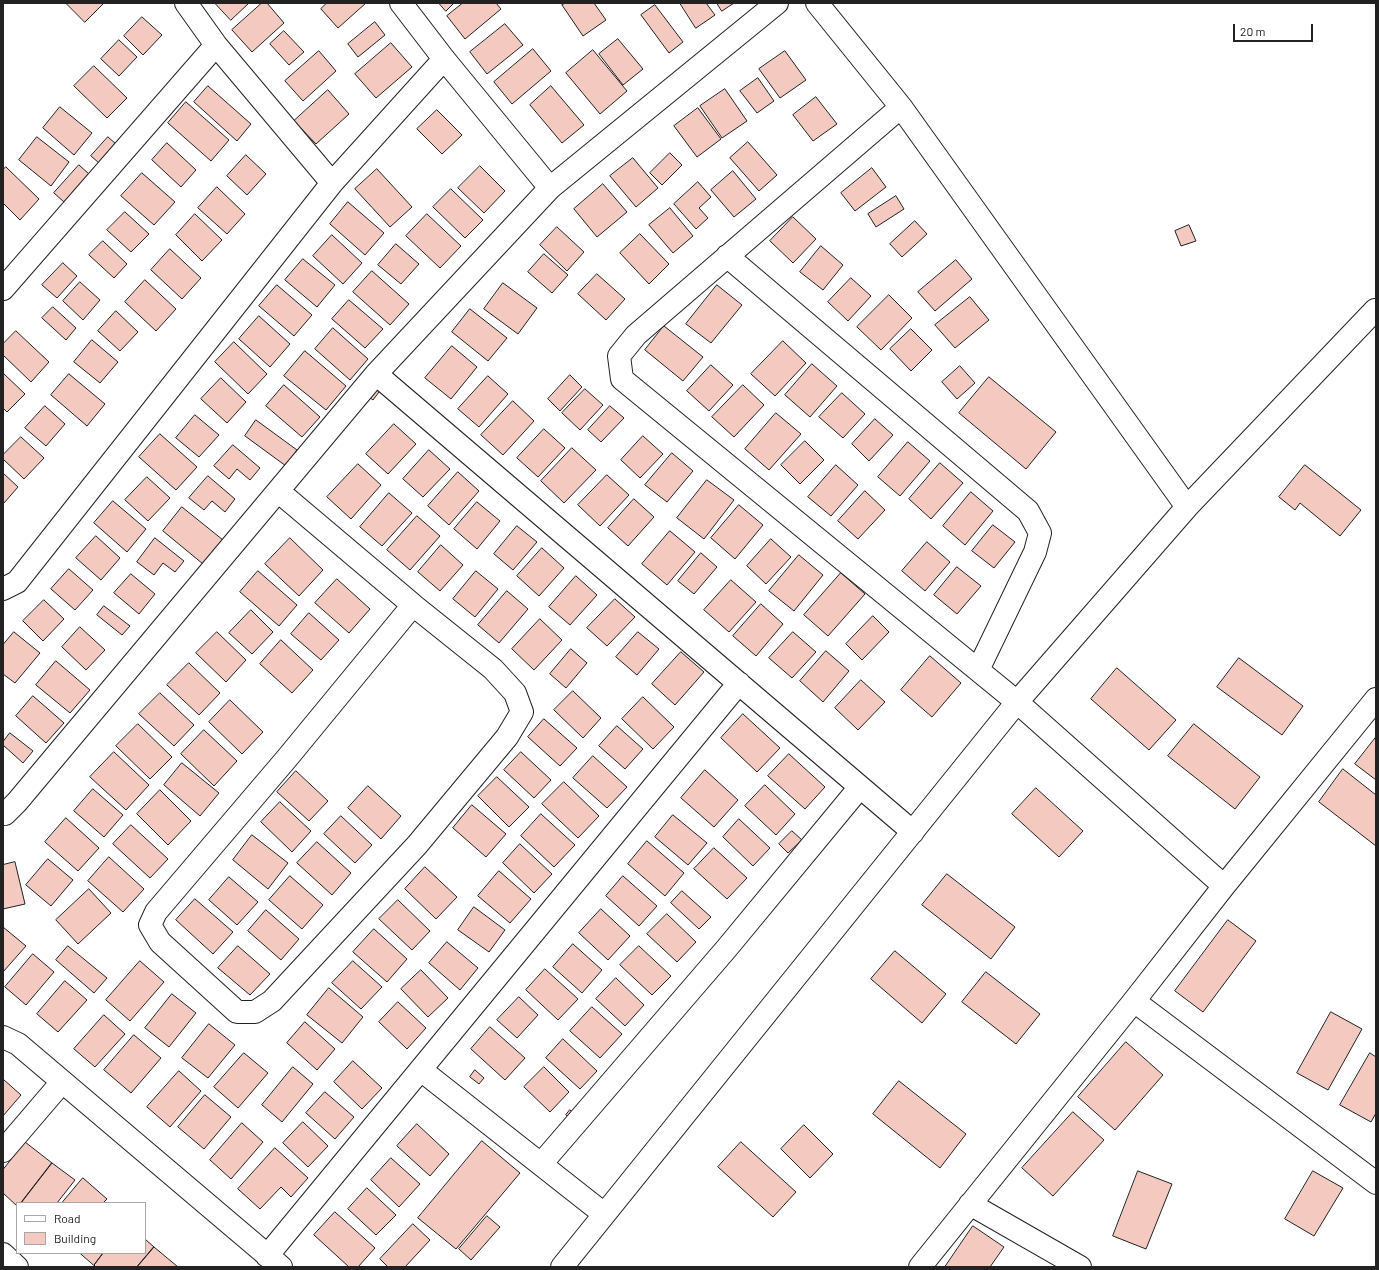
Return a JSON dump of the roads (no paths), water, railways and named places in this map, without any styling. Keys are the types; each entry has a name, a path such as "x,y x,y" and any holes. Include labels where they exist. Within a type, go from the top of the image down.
{"street":[{"path":"186,3 216,45 332,182"},
{"path":"400,3 550,188"},
{"path":"3,813 5,814 17,802 376,374 550,188 777,3"},
{"path":"817,3 901,107 1187,507"},
{"path":"3,289 216,45"},
{"path":"3,589 18,582 332,182 444,59"},
{"path":"901,107 636,335 619,356 622,379 1017,702 1224,886"},
{"path":"727,256 1028,511 1040,533 1035,552 978,670"},
{"path":"562,1267 1017,702 1187,507 1375,310"},
{"path":"376,374 913,832"},
{"path":"278,491 413,605 493,669 515,693 522,712 507,737 417,845 272,1001 255,1012 237,1012 160,942 150,925 156,912 288,757 413,605"},
{"path":"3,1037 18,1044 274,1261 421,1070 739,683"},
{"path":"920,1267 1134,1001 1224,886 1376,699"},
{"path":"541,1164 727,948 860,787"},
{"path":"1134,1001 1376,1183"},
{"path":"421,1070 604,1214"},
{"path":"3,1151 62,1082"},
{"path":"970,1204 1080,1267"},
{"path":"3,1254 17,1267"}]}
